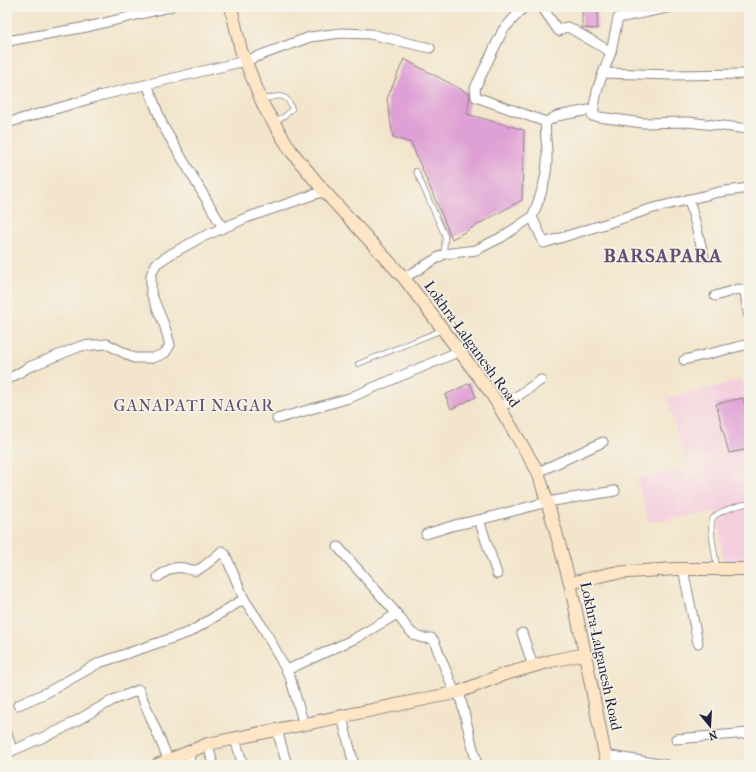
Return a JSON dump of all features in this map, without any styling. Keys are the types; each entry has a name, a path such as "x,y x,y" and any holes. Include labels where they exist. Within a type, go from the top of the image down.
{"main road":[{"name":"Lokhra-Lalganesh Road","path":"231,7 245,61 262,100 291,151 324,191 404,278 491,393 538,472 570,583 606,760"},
{"path":"570,583 613,573 683,569 749,569"},
{"path":"157,765 208,744 457,693 502,675 585,654"}],"street":[{"path":"7,43 13,40 87,27 170,7"},
{"path":"524,7 503,30 475,88 476,97 546,122 557,116 594,109"},
{"path":"542,7 559,31 568,27 611,52"},
{"path":"672,7 618,18 611,52 598,87 592,116 643,123 688,122 749,129"},
{"path":"7,123 103,95 245,61 310,37 341,33 370,34 430,48"},
{"path":"604,73 671,75 749,74"},
{"path":"147,84 163,126 223,228"},
{"path":"404,278 444,254 476,250 532,217 541,196 547,170 548,151 545,129 546,122"},
{"path":"532,217 544,243 650,208 719,192 749,188"},
{"path":"7,380 29,367 81,346 106,344 134,358 153,358 165,353 170,345 165,327 151,293 151,275 156,264 200,238 246,218 324,191"},
{"path":"689,199 704,257"},
{"path":"715,296 738,289 745,291 749,314"},
{"path":"684,360 749,344"},
{"path":"277,419 349,398 460,351"},
{"path":"500,408 541,380"},
{"path":"538,472 603,442"},
{"path":"426,534 455,525 547,502 615,491"},
{"path":"479,520 497,574"},
{"path":"338,547 415,636 432,639 434,641 457,693 478,765"},
{"path":"158,577 167,570 174,568 184,568 189,570 198,569 222,552 225,554 244,599 264,629 287,670 304,725"},
{"path":"683,569 698,643"},
{"path":"18,705 46,693 99,663 190,632 244,599"},
{"path":"287,670 354,639 397,614"},
{"path":"522,632 533,666"},
{"path":"7,733 10,752 60,730 113,700 139,690 169,761"},
{"path":"342,717 354,765"},
{"path":"277,730 287,765"},
{"path":"676,739 749,733"},
{"path":"235,739 243,765"},
{"path":"208,744 213,765"},
{"path":"189,752 190,765"},
{"path":"606,760 666,765"}],"lane":[{"path":"262,100 282,96 286,97 290,103 292,109 274,122"},
{"path":"416,171 445,236 444,254"},
{"path":"358,364 443,330"},
{"path":"718,569 712,526 714,518 721,512 745,504"}],"shaded area":[{"path":"741,381 749,407 749,561 724,563 717,512 649,522 637,478 687,469 667,398"}],"building":[{"path":"582,7 598,7 597,29 582,28"},
{"path":"404,59 470,94 467,114 524,130 522,200 452,239 411,143 393,137 387,99"},
{"path":"470,383 476,397 451,409 445,395"},
{"path":"743,398 749,423 749,449 729,453 716,404"}],"district":[{"name":"BARSAPARA","path":"663,256"},
{"name":"GANAPATI NAGAR","path":"194,405"}]}
